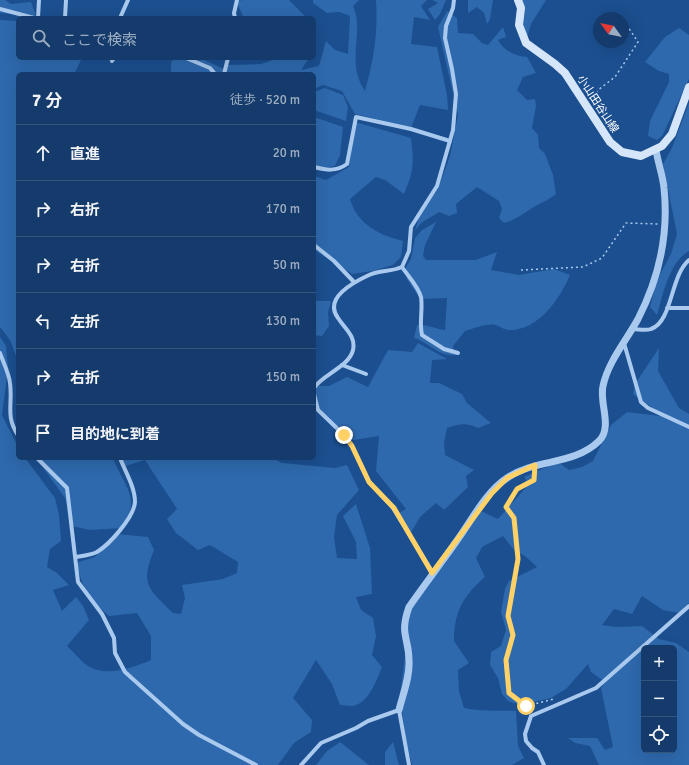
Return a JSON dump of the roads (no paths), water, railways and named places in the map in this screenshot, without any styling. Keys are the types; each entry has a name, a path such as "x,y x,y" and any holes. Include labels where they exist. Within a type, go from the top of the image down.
{"main road":[{"name":"小山田谷山線","path":"518,0 521,8 519,25 520,32 526,43 560,68 610,142 622,152 641,156 656,150 672,134 689,87"}],"street":[{"path":"38,16 39,0"},
{"path":"65,16 66,0"},
{"path":"121,16 128,0"},
{"path":"235,16 237,0"},
{"path":"316,385 319,380 350,358 353,350 353,340 347,329 336,317 334,306 337,296 354,282 371,273 395,270 402,267 409,251 411,227 437,186 455,118 456,94 447,50 446,26 453,8 454,0"},
{"path":"0,9 26,16"},
{"path":"191,60 210,68 213,72"},
{"path":"224,72 228,60"},
{"path":"316,167 329,170 340,168 347,164 356,117 411,129 450,141"},
{"path":"409,765 399,710 410,660 403,634 404,622 409,607 432,573 492,493 507,478 535,465 572,458 588,450 600,440 606,426 602,394 603,386 612,364 647,301 659,272 665,236 665,224 664,188 656,150"},
{"path":"316,247 334,261 354,282"},
{"path":"632,329 650,329 657,326 664,318 676,277 683,265 689,260"},
{"path":"402,267 418,289 421,298 420,327 422,335 444,349 458,353"},
{"path":"667,308 689,308"},
{"path":"624,343 641,402 648,408 689,427"},
{"path":"0,353 10,383 12,425 16,432"},
{"path":"342,365 366,374"},
{"path":"316,402 318,410 344,435 352,446 369,482 394,508 432,573"},
{"path":"39,460 66,488 78,582 102,614 114,638 115,653 125,672 183,724 199,735 256,765"},
{"path":"76,557 96,552 121,530 134,509 135,500 132,486 121,460"},
{"path":"544,765 538,752 526,741 525,734 531,716 596,688 689,606"},
{"path":"301,765 322,743 368,721 399,710"}]}
